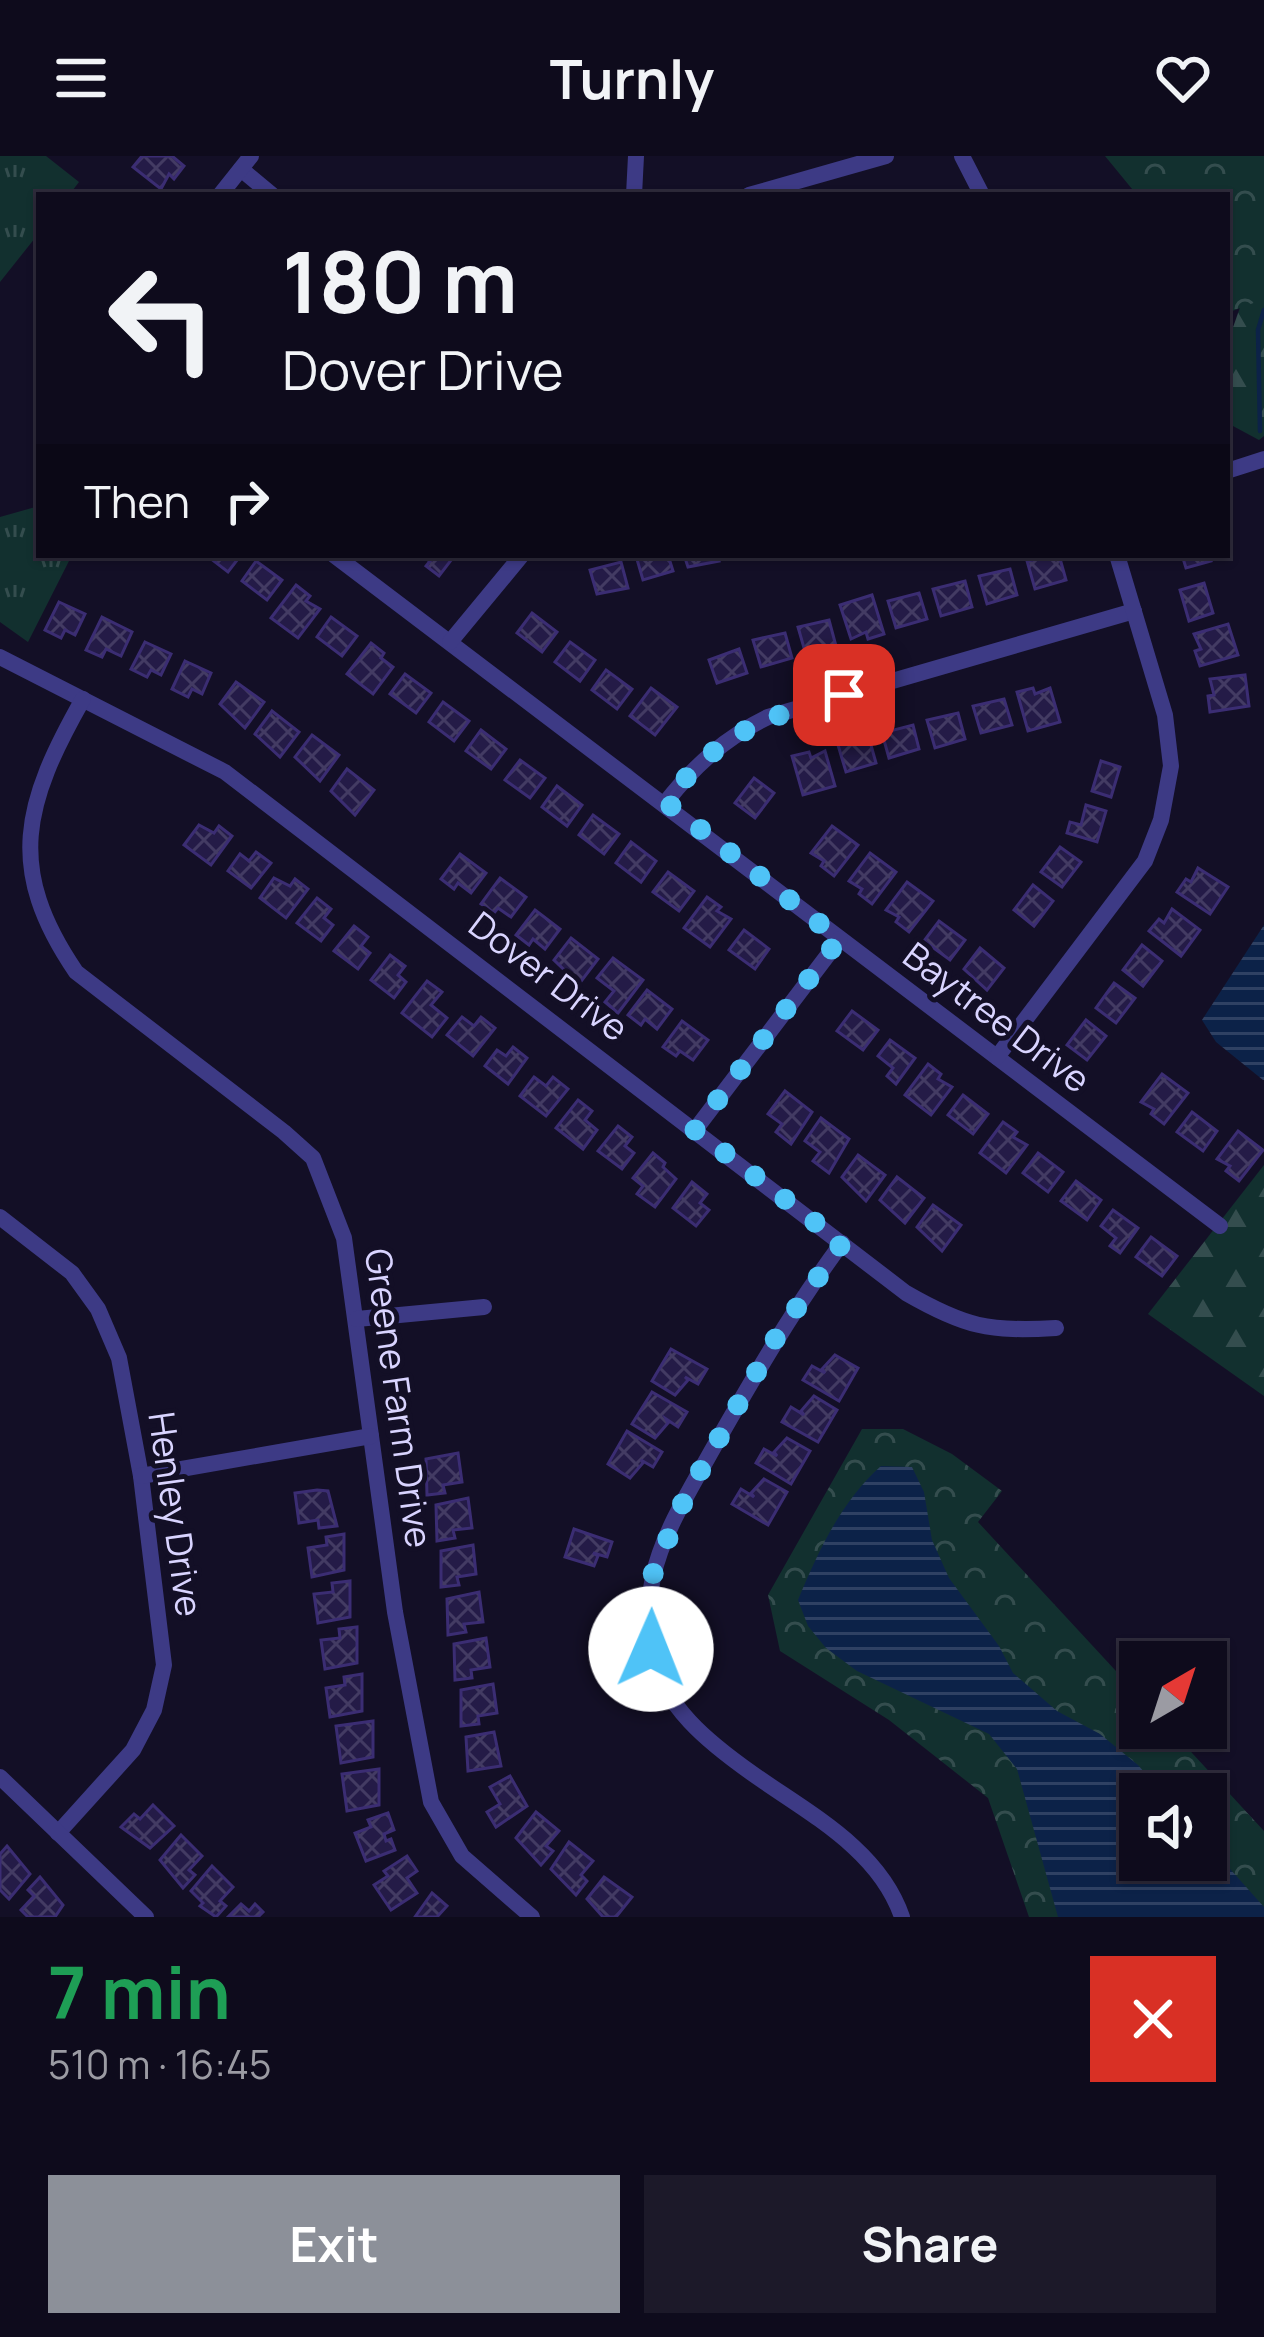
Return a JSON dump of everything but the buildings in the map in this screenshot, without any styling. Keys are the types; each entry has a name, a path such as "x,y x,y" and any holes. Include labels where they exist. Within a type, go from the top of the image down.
{"street":[{"path":"634,192 636,156"},
{"path":"759,192 886,156"},
{"path":"962,156 980,192"},
{"path":"222,192 246,163 270,192"},
{"path":"1230,470 1264,459"},
{"name":"Baytree Drive","path":"338,558 1220,1226"},
{"path":"450,642 520,558"},
{"path":"997,1057 1144,861 1161,820 1171,766 1166,715 1119,558"},
{"path":"666,802 709,753 768,717 1134,611"},
{"name":"Dover Drive","path":"0,656 225,772 906,1293 945,1316 977,1327 1009,1332 1056,1328"},
{"name":"Greene Farm Drive","path":"83,699 32,812 28,852 35,899 76,972 313,1159 344,1238 395,1612 431,1802 462,1856 532,1917"},
{"path":"695,1130 839,939"},
{"name":"Henley Drive","path":"0,1217 72,1273 98,1309 119,1358 141,1476 164,1665 154,1710 134,1750 58,1832"},
{"path":"842,1243 777,1336 685,1498 653,1574 651,1649 663,1683 685,1719 717,1748 848,1842 879,1873 902,1917"},
{"path":"357,1319 484,1307"},
{"path":"141,1476 371,1436"},
{"path":"0,1778 146,1917"}],"green space":[{"path":"0,156 46,156 79,182 71,192 36,192 36,237 0,282"},
{"path":"1105,156 1264,156 1264,299 1230,312 1230,192 1135,192"},
{"path":"1264,239 1264,436 1259,440 1233,426 1230,336"},
{"path":"36,507 36,558 73,558 28,642 0,622 0,517"},
{"path":"1264,1165 1264,1396 1148,1314"},
{"path":"862,1429 903,1429 952,1454 1002,1491 978,1522 1119,1674 1119,1749 1188,1749 1211,1773 1119,1773 1119,1881 1227,1881 1227,1791 1264,1831 1264,1917 1029,1917 988,1798 889,1720 780,1651 768,1595"}],"water":[{"path":"1264,925 1263,1080 1216,1042 1202,1020"},
{"path":"881,1466 912,1467 924,1492 932,1540 949,1578 1013,1673 1057,1711 1100,1734 1145,1773 1119,1773 1119,1881 1227,1881 1227,1866 1264,1907 1264,1917 1058,1917 1017,1769 989,1734 857,1671 826,1648 808,1626 798,1600 842,1511"}],"waterway":[{"path":"1260,431 1258,330 1264,310"}],"route":[{"path":"651,1649 653,1574 685,1498 777,1336 842,1243 695,1130 839,939 666,802 709,753 734,734 768,717 844,695"}]}
